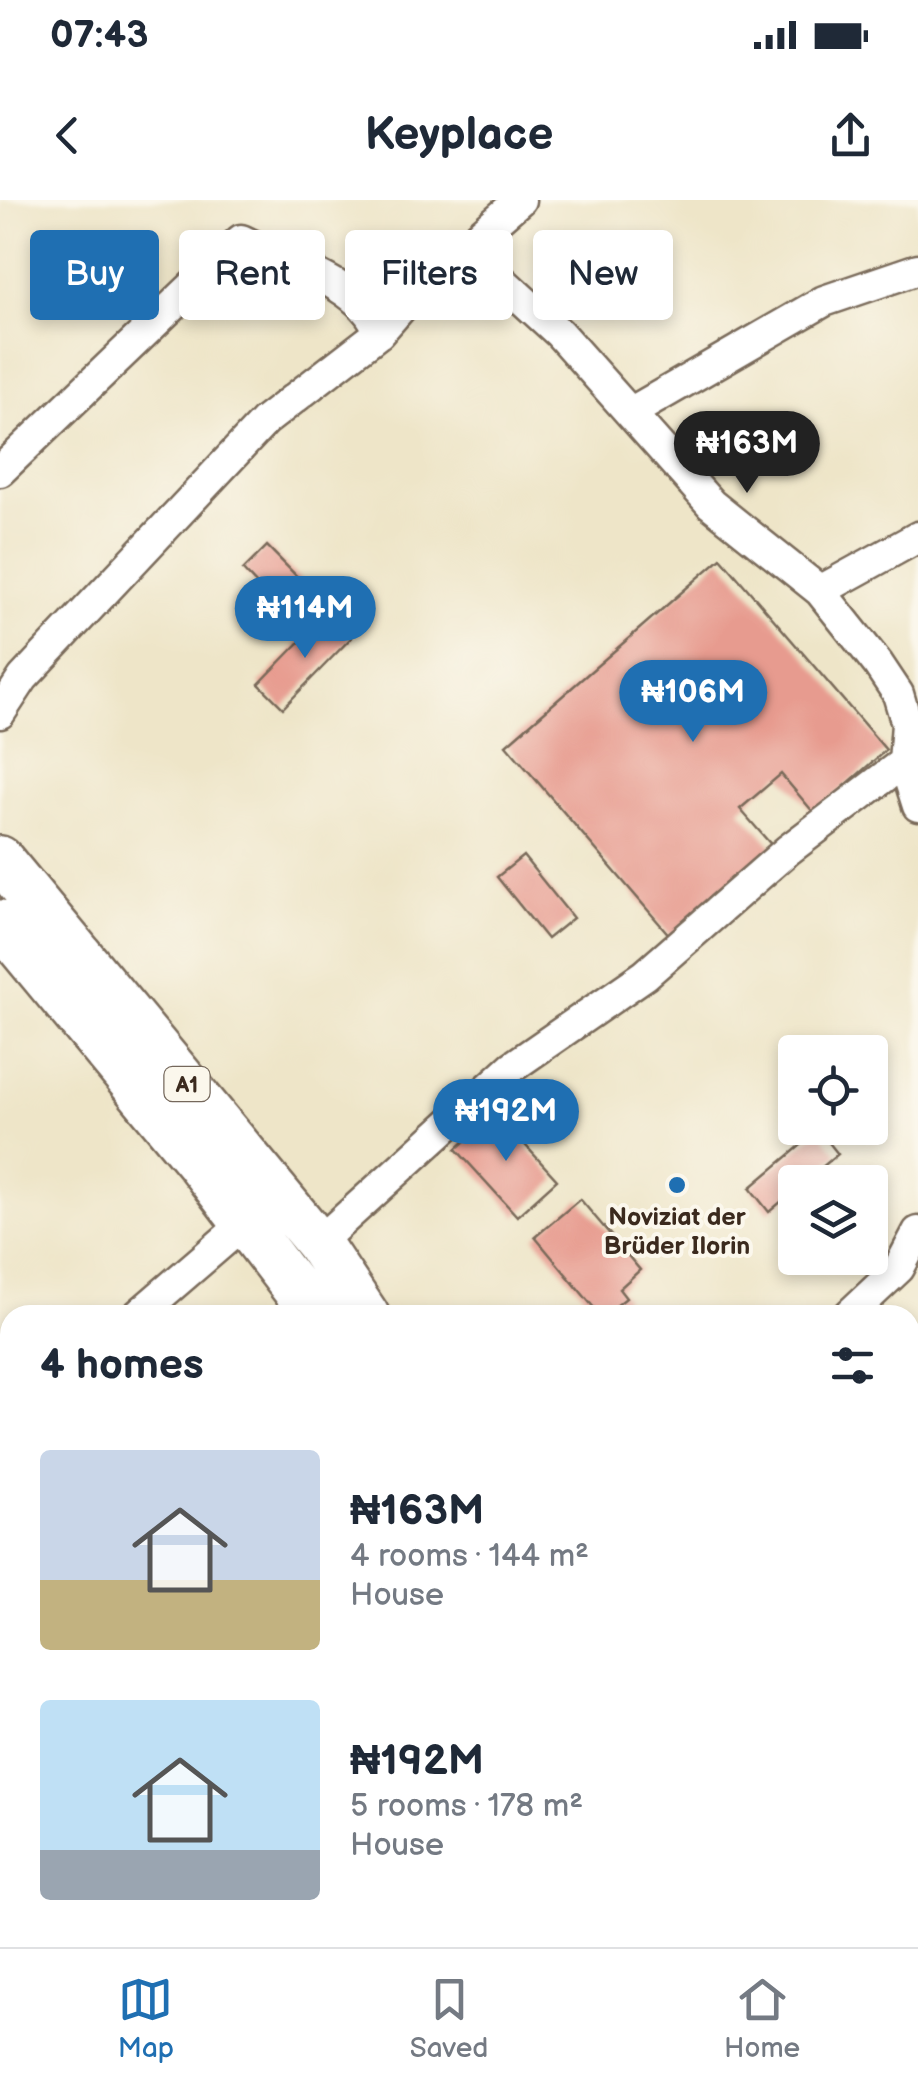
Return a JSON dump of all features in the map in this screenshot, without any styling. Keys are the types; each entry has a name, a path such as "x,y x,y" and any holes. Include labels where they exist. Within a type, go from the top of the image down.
{"highway":[{"name":"A1","path":"0,859 318,1243 359,1305"},
{"name":"A1","path":"0,923 246,1222 308,1305"}],"street":[{"path":"482,230 520,200"},
{"path":"0,472 241,240 358,297 375,318 379,334"},
{"path":"630,412 824,301 918,269"},
{"path":"513,291 559,333 711,504 820,591 898,694 907,724 904,762 918,804"},
{"path":"0,713 24,678 265,421 392,320"},
{"path":"820,591 918,537"},
{"path":"318,1243 512,1067 645,975 788,850 904,762"},
{"path":"150,1305 246,1222"},
{"path":"860,1305 899,1268 918,1232"}],"building":[{"path":"267,546 322,602 296,626 243,570"},
{"path":"721,558 886,750 814,813 781,774 740,809 774,848 671,937 506,745"},
{"path":"327,614 351,638 283,708 259,684"},
{"path":"523,856 573,918 547,939 497,877"},
{"path":"496,1113 557,1180 517,1216 456,1149"},
{"path":"801,1145 831,1145 838,1154 825,1165 778,1165 778,1204 769,1212 750,1188"},
{"path":"580,1199 640,1270 619,1289 626,1298 617,1305 592,1305 535,1237"}],"place":[{"name":"Noviziat der Brüder Ilorin","path":"677,1185"}]}
